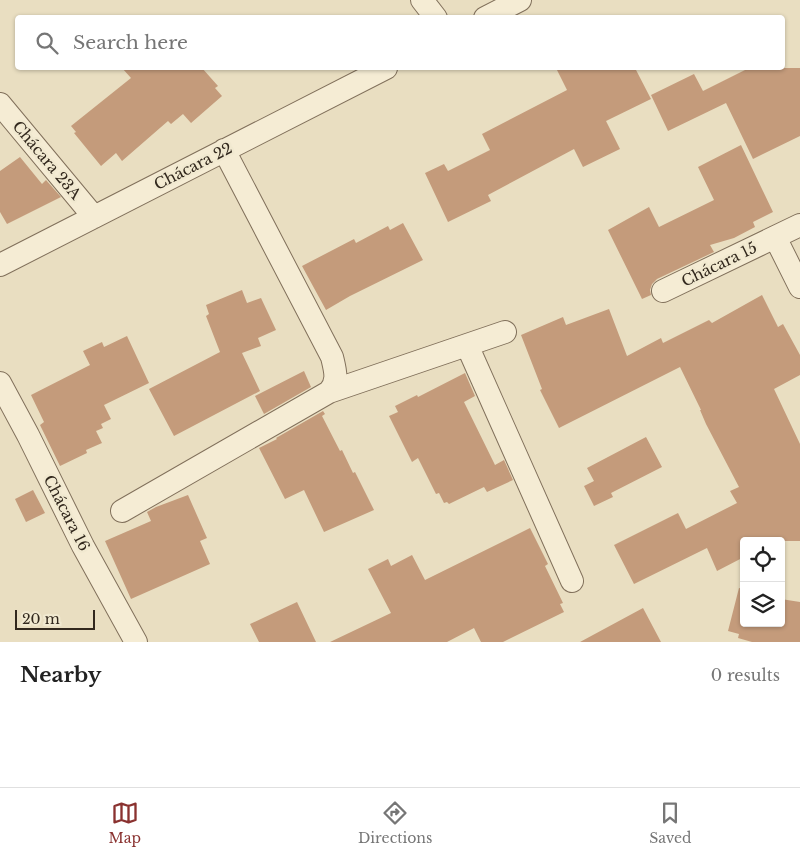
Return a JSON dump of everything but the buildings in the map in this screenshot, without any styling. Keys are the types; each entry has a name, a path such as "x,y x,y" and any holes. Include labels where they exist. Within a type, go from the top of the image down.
{"street":[{"path":"422,0 434,15"},
{"path":"491,15 520,0"},
{"name":"Chácara 22","path":"0,265 382,70"},
{"name":"Chácara 23A","path":"0,104 94,216"},
{"path":"224,150 332,357 336,382 330,392"},
{"name":"Chácara 15","path":"663,291 800,225"},
{"name":"Chácara 15","path":"774,237 800,287"},
{"path":"122,511 330,392 505,332"},
{"path":"467,345 572,581"},
{"name":"Chácara 16","path":"0,383 83,546 136,642"}]}
